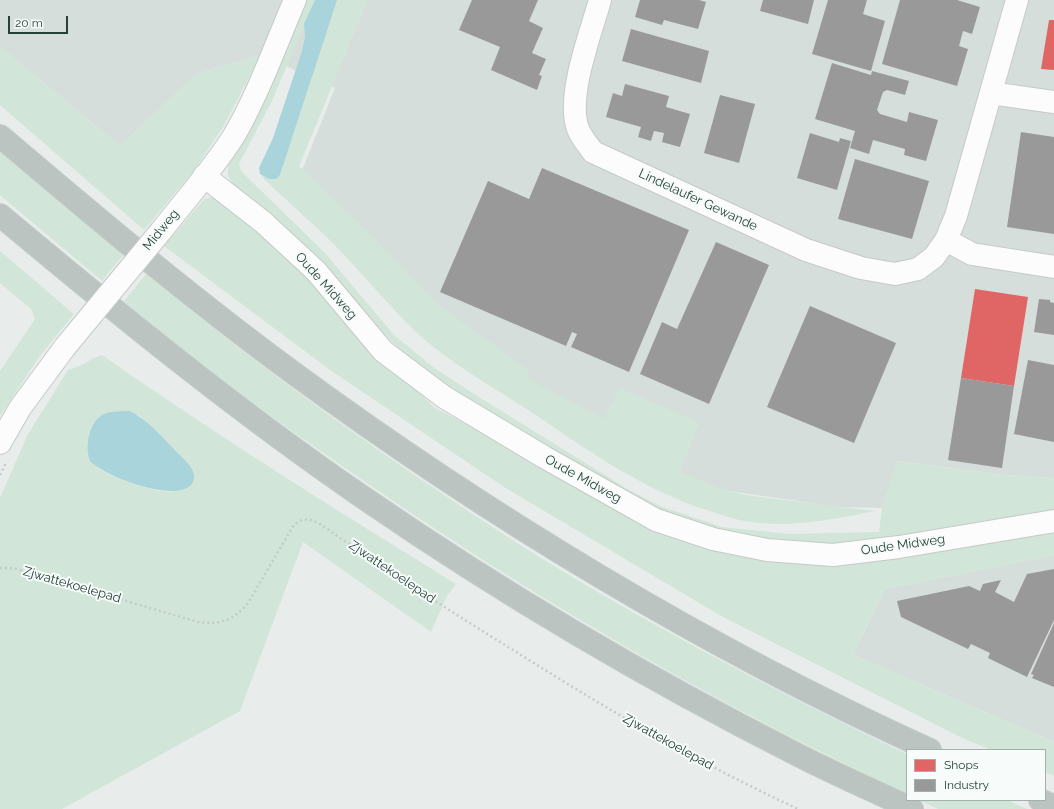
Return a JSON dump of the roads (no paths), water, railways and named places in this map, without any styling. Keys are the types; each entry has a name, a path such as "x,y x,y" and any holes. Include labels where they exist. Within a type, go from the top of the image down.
{"highway":[{"path":"0,136 99,221 288,369 490,509 557,551 737,654 928,749"},
{"path":"0,215 111,307 186,365 276,434 405,526 546,616 657,680 800,757 912,809"},
{"path":"1042,801 1054,806"}],"street":[{"name":"Midweg","path":"0,443 20,408 65,348 161,231 235,134 254,95 295,0"},
{"name":"Lindelaufer Gewande","path":"600,0 578,79 574,105 578,129 593,152 806,250 861,268 895,274 918,268 934,257 946,240 956,216 1017,0"},
{"path":"991,93 1054,102"},
{"name":"Oude Midweg","path":"204,176 263,222 316,271 383,351 444,397 544,457 656,520 713,539 767,550 833,555 898,548 1054,521"},
{"path":"946,240 972,254 1054,267"}],"water":[{"path":"315,0 337,0 280,175 276,179 269,179 260,174 259,168 273,138 302,51 305,37 304,24"},
{"path":"129,411 142,418 184,459 193,471 194,475 191,485 183,490 170,491 155,489 123,480 109,474 90,461 88,454 88,439 97,419 110,412"}]}
